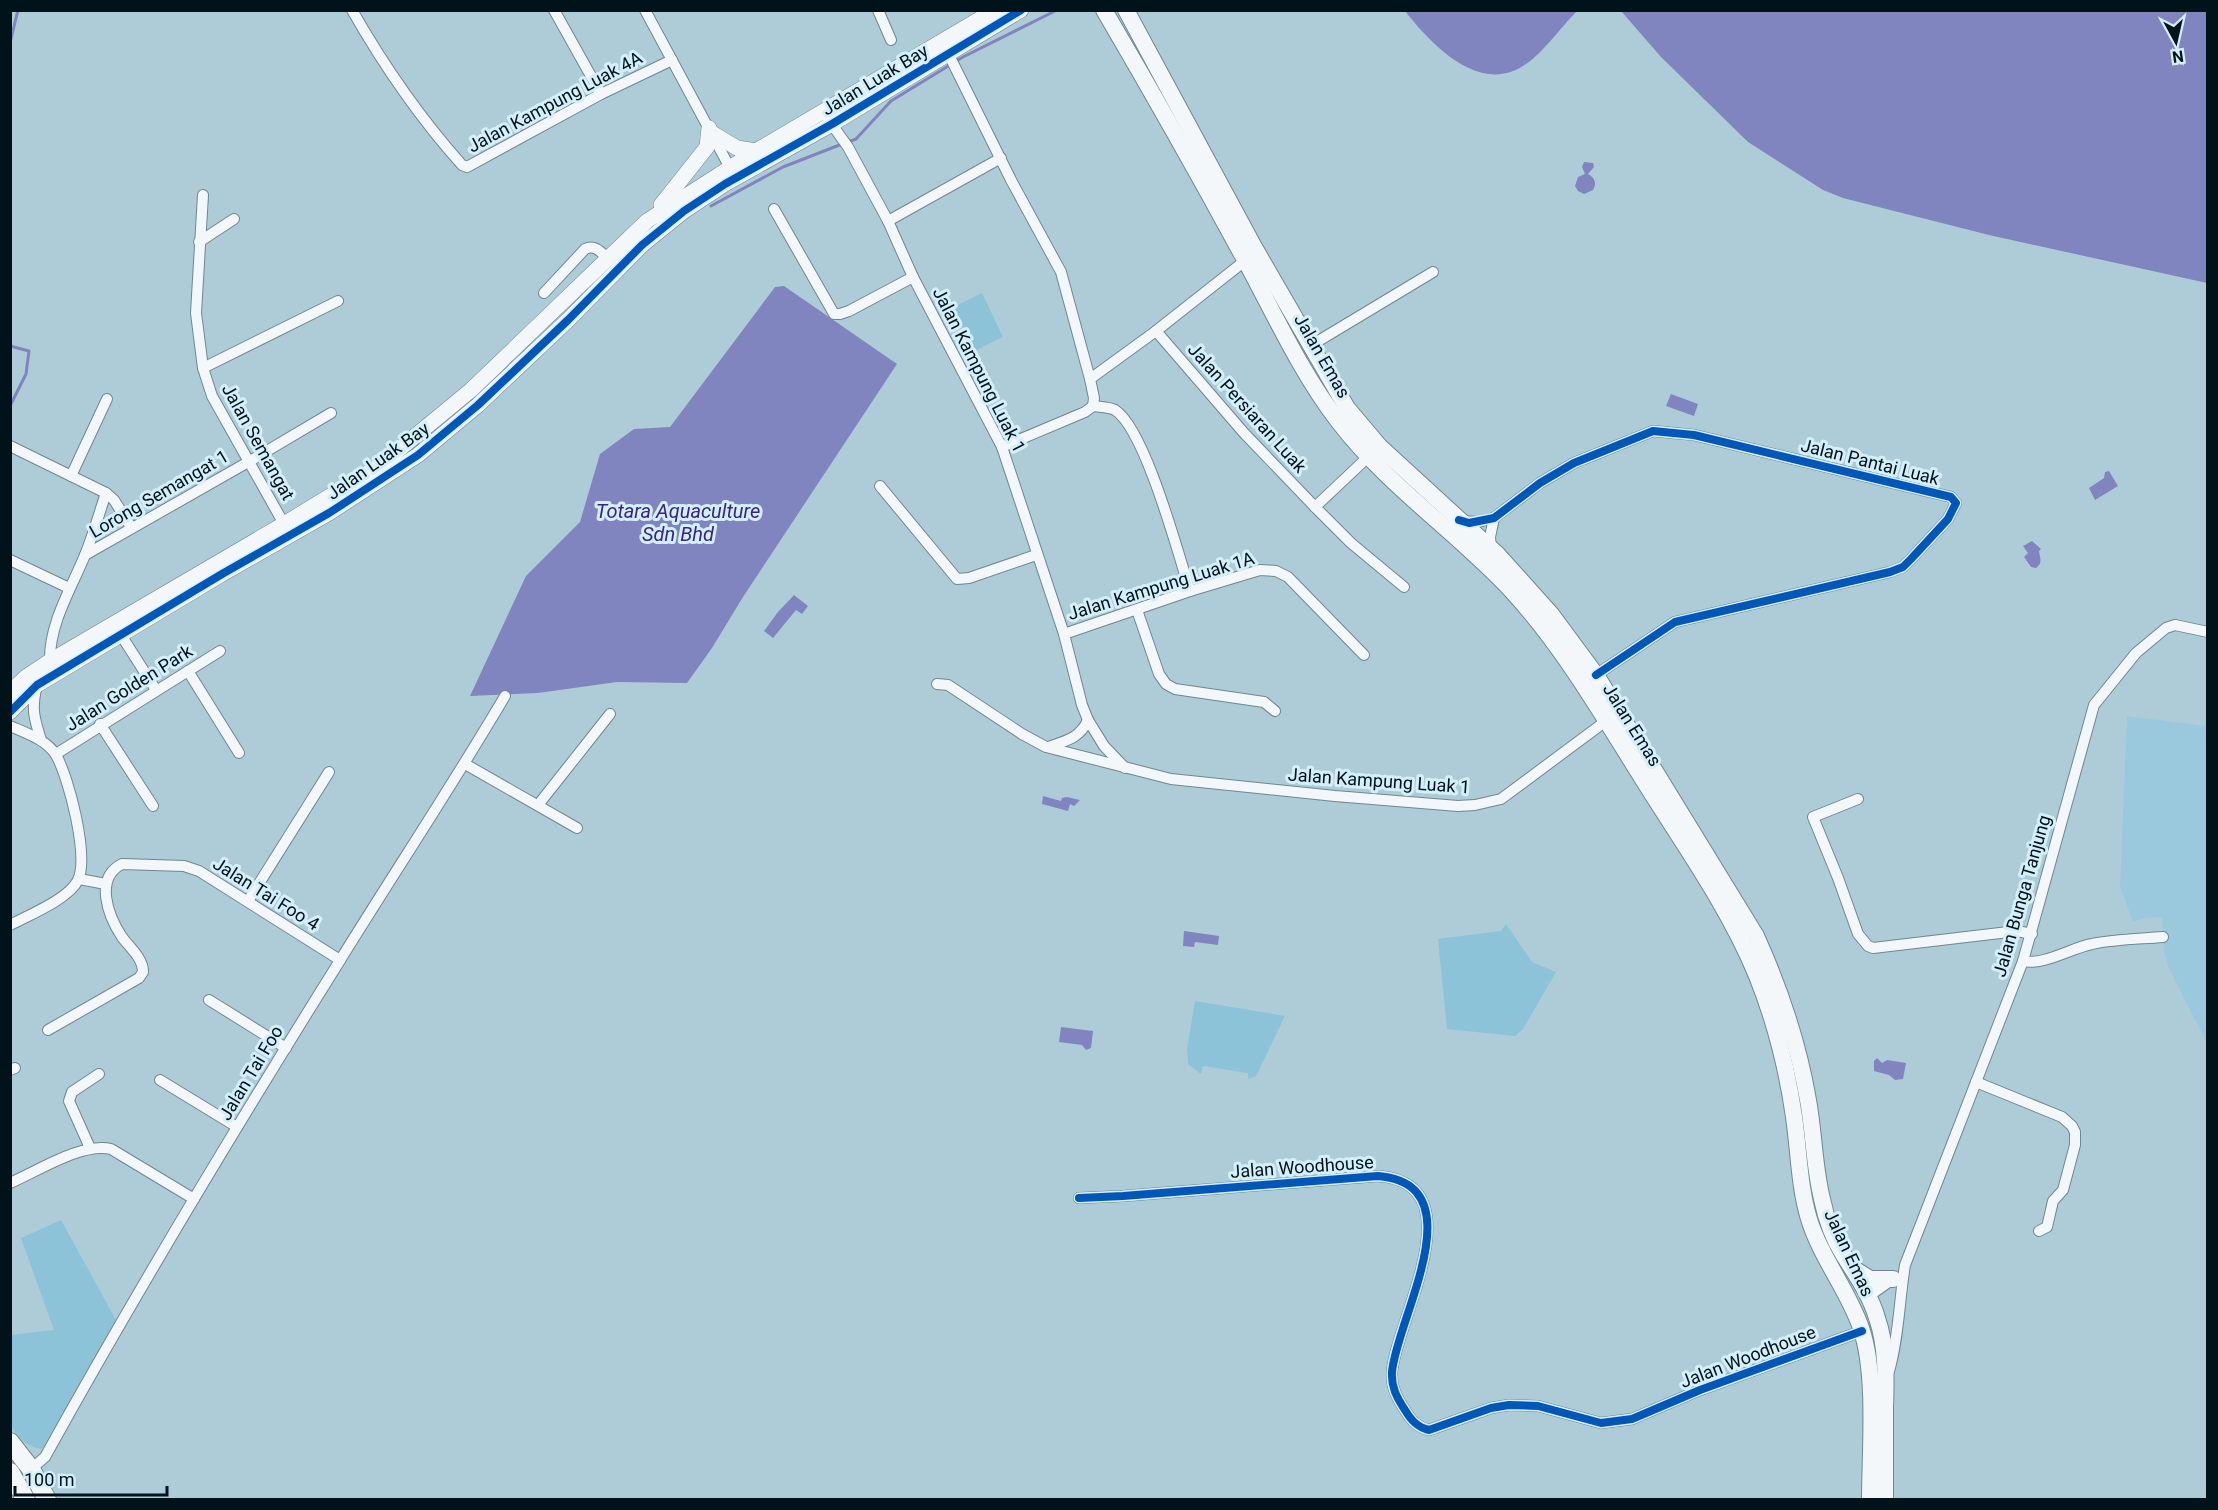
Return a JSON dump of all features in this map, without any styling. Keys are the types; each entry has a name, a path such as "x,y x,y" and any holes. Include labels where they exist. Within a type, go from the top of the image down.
{"highway":[{"path":"10,1442 31,1469 47,1500"},
{"path":"10,1472 26,1500"}],"main road":[{"name":"Jalan Emas","path":"1104,10 1336,419 1387,477 1481,560 1511,590 1552,639 1575,670 1744,947 1772,1015 1786,1068 1809,1219 1824,1253 1851,1302 1862,1330 1869,1372 1870,1500"},
{"name":"Jalan Emas","path":"1126,10 1254,248 1347,408 1380,447 1491,548 1551,614 1596,675 1756,936 1776,980 1799,1054 1822,1202 1835,1240 1869,1296 1878,1319 1884,1349 1886,1384 1885,1500"},
{"path":"1853,1269 1870,1279 1893,1279"},
{"path":"1862,1330 1860,1309 1863,1300 1869,1296"}],"street":[{"name":"Jalan Kampung Luak 4A","path":"352,10 401,89 439,139 462,165 467,167 601,94 672,60"},
{"path":"554,10 601,94"},
{"path":"645,10 710,130 738,170"},
{"path":"878,10 891,40"},
{"name":"Jalan Luak Bay","path":"10,712 37,685 329,513 418,456 478,405 568,320 642,245 684,211 725,184 756,151 832,124 995,10"},
{"name":"Jalan Luak Bay","path":"10,692 26,676 50,661 379,466 471,390 647,221 669,205 832,124 1021,10"},
{"path":"948,53 1061,272 1090,379 1094,398 1093,406"},
{"name":"Jalan Kampung Luak 1","path":"832,124 848,147 888,221 913,277 1002,447 1064,634 1088,720 1104,746 1125,768"},
{"path":"710,130 737,148 756,151"},
{"path":"647,221 699,159 707,147 710,130"},
{"path":"888,221 1001,158"},
{"name":"Jalan Semangat","path":"203,195 196,313 203,368 212,396 284,524"},
{"path":"774,209 834,314 849,310 913,277"},
{"path":"199,242 234,219"},
{"path":"544,293 585,249 594,247 608,259"},
{"path":"1090,379 1156,331 1246,260"},
{"path":"1310,346 1433,272"},
{"path":"203,368 338,301"},
{"name":"Jalan Persiaran Luak","path":"1156,331 1244,433 1315,507 1351,543 1404,587"},
{"path":"71,476 107,399"},
{"path":"1002,447 1085,412 1093,406 1114,409 1129,423 1144,452 1190,591"},
{"name":"Lorong Semangat 1","path":"85,555 331,413"},
{"name":"Jalan Pantai Luak","path":"1494,518 1540,483 1574,463 1653,431 1694,435 1951,497 1956,503 1948,519 1903,567 1890,572 1675,622 1596,675"},
{"path":"10,446 106,493 114,500 132,527"},
{"path":"1315,507 1368,457"},
{"path":"880,486 957,579 969,578 1036,555"},
{"path":"50,661 50,643 69,588 85,555 106,493"},
{"path":"1459,520 1469,523 1494,518 1490,537 1491,548"},
{"path":"10,560 69,588"},
{"name":"Jalan Kampung Luak 1A","path":"1064,634 1260,570 1276,571 1288,577 1364,655"},
{"path":"1137,610 1159,674 1166,684 1175,689 1264,702 1275,711"},
{"name":"Jalan Bunga Tanjung","path":"1905,1265 2024,962 2094,705 2136,653 2166,628 2175,625 2208,632"},
{"path":"121,635 156,690"},
{"name":"Jalan Golden Park","path":"56,754 100,724 220,651"},
{"path":"188,671 239,753"},
{"name":"Jalan Kampung Luak 1","path":"937,684 948,685 1022,734 1046,747 1171,779 1335,796 1474,805 1501,799 1606,721"},
{"path":"37,685 32,703 41,740"},
{"name":"Jalan Tai Foo","path":"31,1469 45,1457 120,1321 237,1127 465,764 505,696"},
{"path":"538,805 610,714"},
{"path":"1046,747 1074,738 1083,731 1088,720"},
{"path":"100,724 153,806"},
{"path":"10,726 41,740 56,754 78,823 81,867 79,879 72,889 10,925"},
{"path":"465,764 577,828"},
{"path":"248,901 329,772"},
{"path":"1857,799 1811,813 1858,934 1868,946 1873,948 2017,930 2032,934"},
{"name":"Jalan Tai Foo 4","path":"106,884 114,868 122,864 184,866 199,871 340,960"},
{"path":"48,1030 130,984 143,972 140,960 111,917 106,884 79,879"},
{"path":"2024,962 2033,964 2074,948 2111,940 2163,937"},
{"path":"209,1000 286,1047"},
{"path":"90,1148 69,1101 69,1096 99,1074"},
{"path":"160,1080 237,1127"},
{"path":"1976,1082 2062,1117 2075,1132 2075,1145 2063,1190 2053,1201 2047,1227 2039,1231"},
{"path":"10,1183 90,1148 111,1149 194,1199"},
{"name":"Jalan Woodhouse","path":"1079,1198 1378,1176 1395,1177 1410,1184 1421,1198 1427,1214 1426,1242 1420,1275 1396,1352 1392,1383 1399,1401 1409,1416 1420,1428 1429,1430 1491,1408 1516,1405 1538,1406 1601,1423 1632,1419 1700,1390 1862,1330"},
{"path":"1869,1296 1893,1279 1905,1265"},
{"path":"1886,1384 1896,1349 1905,1265"}],"shaded area":[{"path":"982,293 1003,337 974,351 954,307"},
{"path":"2127,716 2207,726 2207,1043 2168,966 2164,950 2162,917 2145,918 2133,922 2120,887"},
{"path":"1506,924 1532,962 1556,972 1523,1029 1515,1036 1447,1029 1438,939 1501,931"},
{"path":"1195,1001 1285,1016 1256,1076 1248,1079 1248,1073 1203,1066 1201,1074 1188,1064 1187,1049"},
{"path":"61,1220 116,1320 43,1449 24,1442 11,1425 9,1396 11,1335 54,1330 21,1238"}],"water":[{"path":"1405,11 1577,11 1546,46 1526,64 1509,73 1491,74 1474,70 1458,62 1428,38"},
{"path":"1621,11 2207,11 2207,283 1989,235 1843,198 1823,190 1748,142 1661,57"},
{"path":"1584,162 1593,163 1594,167 1588,174 1595,183 1593,190 1584,194 1575,186 1578,177 1585,174 1582,167"},
{"name":"Totara Aquaculture Sdn Bhd","path":"784,286 897,364 687,683 617,682 538,693 470,696 526,576 580,522 600,454 634,429 670,427 775,287"},
{"path":"1671,394 1698,404 1694,416 1666,406"},
{"path":"2109,471 2118,486 2095,500 2089,488 2104,478 2105,472"},
{"path":"2032,541 2041,549 2039,551 2040,562 2036,568 2031,567 2024,557 2028,553 2023,546"},
{"path":"794,595 808,606 802,614 796,610 773,638 764,631"},
{"path":"1043,796 1061,801 1062,798 1067,797 1080,800 1074,806 1070,804 1068,811 1042,804"},
{"path":"1184,931 1219,936 1218,945 1195,942 1194,947 1183,946"},
{"path":"1061,1027 1093,1031 1091,1048 1086,1050 1082,1045 1059,1042"},
{"path":"1877,1058 1882,1063 1887,1060 1906,1063 1903,1079 1895,1080 1889,1075 1874,1071 1874,1061"}],"waterway":[{"path":"10,43 18,10"},
{"path":"848,142 856,139 891,101 963,57 1057,10"},
{"path":"711,206 783,167 842,144"},
{"path":"10,346 29,351 26,374 10,406"}],"cycle path":[{"path":"10,712 37,685 329,513 418,455 478,405 568,320 642,245 684,211 725,184 832,124 1021,10"},
{"path":"1459,520 1469,523 1494,518 1540,483 1574,463 1653,431 1694,435 1951,497 1956,503 1948,519 1903,567 1890,572 1675,622 1596,675"},
{"path":"1079,1198 1378,1176 1407,1185 1423,1203 1427,1228 1424,1258 1397,1349 1392,1377 1397,1397 1410,1417 1418,1425 1429,1430 1491,1408 1509,1405 1538,1406 1601,1423 1632,1419 1700,1390 1862,1331"}]}
